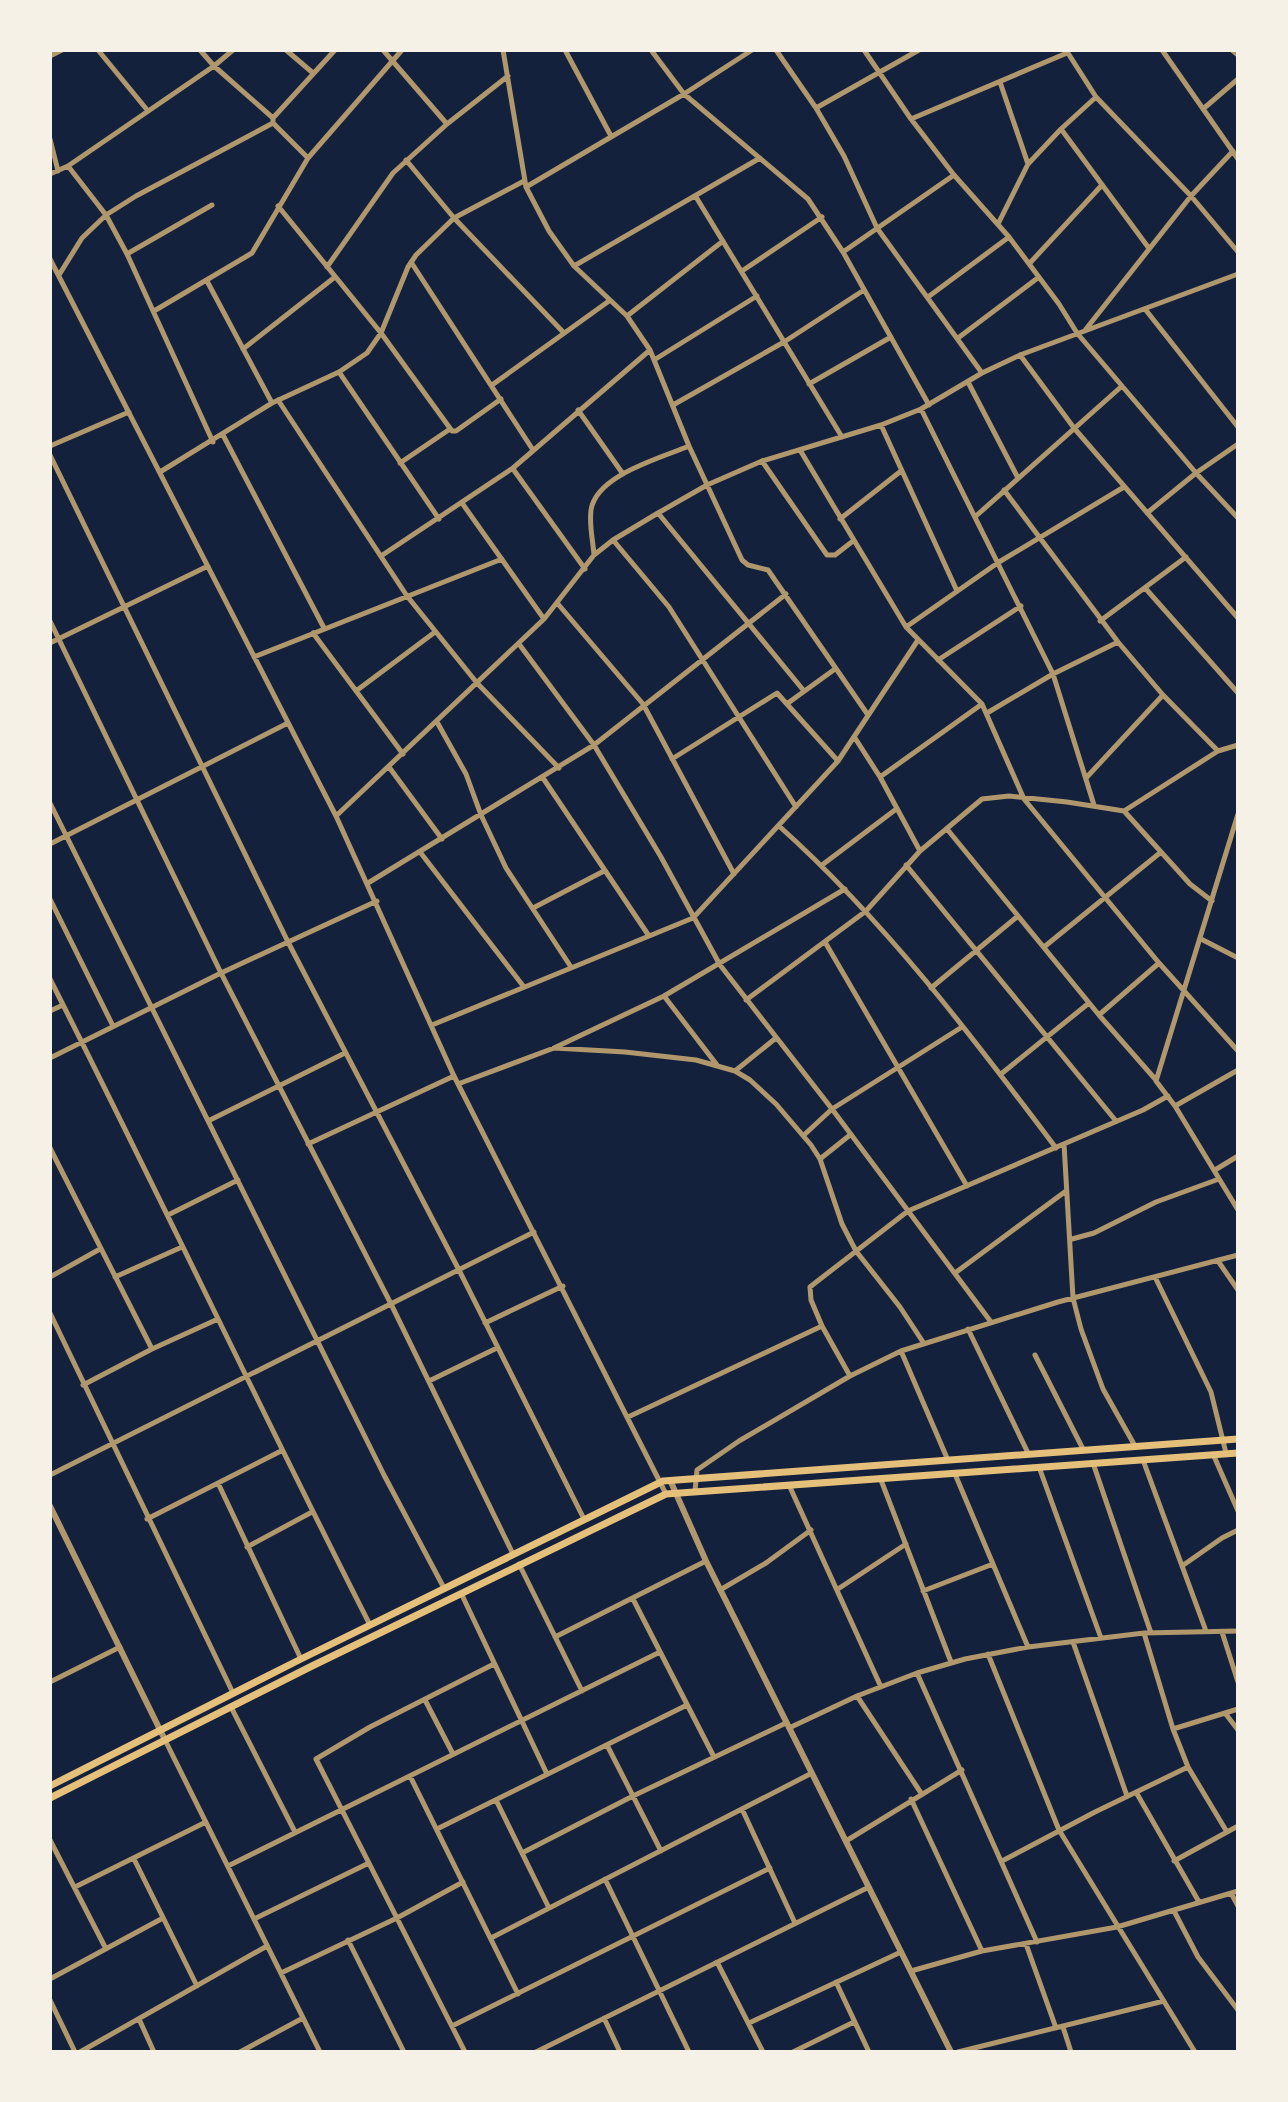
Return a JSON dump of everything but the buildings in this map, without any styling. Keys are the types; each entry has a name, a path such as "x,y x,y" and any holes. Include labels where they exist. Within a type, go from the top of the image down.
{"main road":[{"path":"50,1786 660,1482 947,1458 1238,1439"},
{"path":"50,1798 230,1706 666,1494 1238,1453"}],"street":[{"path":"50,56 62,50"},
{"path":"98,50 148,111"},
{"path":"200,50 308,158"},
{"path":"50,174 68,166 233,50"},
{"path":"286,50 313,73"},
{"path":"59,276 82,238 106,215 273,120 335,50"},
{"path":"383,50 447,124"},
{"path":"154,311 252,253 308,158 402,50"},
{"path":"503,50 525,184 549,231 574,266 627,316 650,350 689,446 742,560 748,565 766,568 868,715"},
{"path":"565,50 611,136"},
{"path":"651,50 684,94 801,191 822,217 929,405"},
{"path":"160,472 275,401 339,372 367,353 381,333 411,262 454,218 525,184 611,136 752,50"},
{"path":"776,50 844,156 877,228 982,373"},
{"path":"864,50 911,119 954,175 1009,237 1077,333 1238,518"},
{"path":"816,108 919,50"},
{"path":"1162,50 1238,159"},
{"path":"1232,50 1238,55"},
{"path":"911,119 1066,52 1096,97 1191,196 1238,252"},
{"path":"327,267 393,173 447,124 508,76"},
{"path":"1203,109 1238,79"},
{"path":"1000,82 1028,164"},
{"path":"998,224 1028,164 1096,97"},
{"path":"1061,129 1148,247"},
{"path":"50,139 58,171"},
{"path":"1086,329 1148,247 1233,151"},
{"path":"574,266 760,158"},
{"path":"406,160 454,218 564,333"},
{"path":"68,166 106,215 127,254 213,442"},
{"path":"843,252 954,175"},
{"path":"1029,264 1102,185"},
{"path":"696,197 842,437"},
{"path":"127,254 212,205"},
{"path":"278,206 381,333 450,429 456,431 501,399"},
{"path":"742,271 822,217"},
{"path":"928,297 1009,237"},
{"path":"627,316 723,241"},
{"path":"50,259 336,816 454,1076 666,1494"},
{"path":"411,262 533,450"},
{"path":"336,816 519,644 558,604 594,555 613,540 707,485 762,461 881,425 929,405 982,373 1020,355 1238,274"},
{"path":"243,349 335,277"},
{"path":"958,338 1039,277"},
{"path":"207,281 275,401 407,596 477,683 559,768"},
{"path":"673,405 784,342 864,290"},
{"path":"654,360 757,296"},
{"path":"492,385 609,301"},
{"path":"1145,309 1238,427"},
{"path":"809,384 891,337"},
{"path":"381,556 513,468 650,350"},
{"path":"1020,355 1074,428 1238,618"},
{"path":"339,372 439,519"},
{"path":"968,382 1018,478"},
{"path":"976,516 1122,386"},
{"path":"921,409 1053,674 1094,805"},
{"path":"578,410 623,474"},
{"path":"50,446 129,412"},
{"path":"881,425 957,591"},
{"path":"400,463 450,429"},
{"path":"223,435 324,628"},
{"path":"1147,513 1238,444"},
{"path":"594,555 591,522 595,498 611,481 623,474 689,446"},
{"path":"800,450 906,627 982,704 1024,799 1159,963 1238,1051"},
{"path":"50,455 288,942 459,1270 584,1519"},
{"path":"762,461 827,555 835,555 853,541"},
{"path":"513,468 585,569"},
{"path":"840,519 901,471"},
{"path":"906,627 999,562 1124,487"},
{"path":"1004,490 1100,621 1163,695 1218,751"},
{"path":"462,503 544,619"},
{"path":"658,513 804,691"},
{"path":"613,540 669,607 796,807"},
{"path":"1100,621 1186,557"},
{"path":"254,657 502,559"},
{"path":"50,643 208,566"},
{"path":"1146,589 1238,693"},
{"path":"368,883 594,745 786,594"},
{"path":"558,604 643,704 734,874"},
{"path":"938,660 1021,606"},
{"path":"50,621 221,973 391,1304 513,1554"},
{"path":"312,632 403,754"},
{"path":"356,691 435,632"},
{"path":"432,1025 693,918 838,761 918,640"},
{"path":"987,713 1053,674 1118,642"},
{"path":"519,644 594,745 661,857 720,965 991,1322"},
{"path":"788,703 835,669"},
{"path":"672,759 739,719 774,693 788,703 838,761"},
{"path":"1086,778 1163,695"},
{"path":"880,777 982,704"},
{"path":"437,722 464,768 481,815 506,868 571,967"},
{"path":"50,844 288,723"},
{"path":"855,738 920,851"},
{"path":"1124,811 1218,751 1238,745"},
{"path":"389,767 442,839"},
{"path":"543,778 649,936"},
{"path":"746,1000 866,911 920,851 982,799 995,796 1094,805 1124,811 1198,892 1212,901"},
{"path":"50,803 317,1342 445,1589"},
{"path":"822,865 895,810"},
{"path":"1156,1081 1238,814"},
{"path":"779,826 866,911 1001,1074 1056,1148"},
{"path":"947,829 1168,1096 1238,1210"},
{"path":"420,852 524,987"},
{"path":"1044,947 1161,852"},
{"path":"906,865 1116,1121"},
{"path":"533,908 604,871"},
{"path":"458,1084 554,1048 664,996 845,889"},
{"path":"50,899 113,1026"},
{"path":"50,1058 221,973 377,901"},
{"path":"931,988 1018,916"},
{"path":"1201,939 1238,958"},
{"path":"825,942 967,1186"},
{"path":"1099,1015 1159,963"},
{"path":"50,979 281,1451 370,1625"},
{"path":"664,996 718,1066"},
{"path":"1001,1074 1089,1003"},
{"path":"50,1011 63,1005"},
{"path":"804,1135 832,1109 962,1027"},
{"path":"735,1071 776,1038"},
{"path":"554,1048 696,1060 735,1071 759,1088 804,1135 820,1159 842,1224 856,1251 923,1342"},
{"path":"208,1121 345,1053"},
{"path":"1175,1106 1238,1070"},
{"path":"308,1144 454,1076"},
{"path":"850,1376 822,1326 811,1300 810,1287 908,1211 1143,1110 1168,1096"},
{"path":"820,1159 850,1135"},
{"path":"1064,1144 1072,1239 1070,1267 1073,1298 1103,1389 1135,1446"},
{"path":"50,1148 152,1349"},
{"path":"1215,1170 1238,1156"},
{"path":"1072,1239 1094,1233 1156,1202 1219,1179"},
{"path":"168,1215 238,1180"},
{"path":"955,1273 1067,1191"},
{"path":"50,1475 534,1232"},
{"path":"115,1277 182,1247"},
{"path":"50,1277 100,1249"},
{"path":"695,1491 697,1470 739,1441 850,1376 901,1351 1073,1298 1238,1255"},
{"path":"1218,1261 1238,1290"},
{"path":"1155,1277 1211,1392 1226,1453"},
{"path":"485,1323 563,1286"},
{"path":"50,1313 233,1693"},
{"path":"83,1385 218,1319"},
{"path":"628,1417 822,1326"},
{"path":"968,1329 1028,1453"},
{"path":"429,1381 497,1348"},
{"path":"901,1351 947,1458"},
{"path":"1035,1355 1083,1449"},
{"path":"147,1519 281,1451"},
{"path":"1213,1454 1238,1511"},
{"path":"1143,1460 1206,1631"},
{"path":"1093,1463 1147,1633 1173,1729 1188,1767 1227,1832"},
{"path":"1039,1467 1101,1638"},
{"path":"955,1474 1028,1647"},
{"path":"670,1480 720,1590 951,2052"},
{"path":"881,1480 951,1662"},
{"path":"218,1483 301,1659"},
{"path":"789,1485 881,1687"},
{"path":"50,1506 320,2052"},
{"path":"247,1547 312,1512"},
{"path":"720,1590 766,1563 811,1530"},
{"path":"1182,1566 1238,1530"},
{"path":"838,1589 906,1544"},
{"path":"555,1637 706,1561"},
{"path":"519,1564 582,1691"},
{"path":"923,1591 993,1564"},
{"path":"461,1593 547,1774"},
{"path":"633,1599 714,1757"},
{"path":"522,1853 714,1757 857,1696 951,1662 1028,1647 1147,1633 1238,1631"},
{"path":"1222,1632 1238,1682"},
{"path":"1073,1642 1127,1796"},
{"path":"50,1682 120,1647"},
{"path":"228,1866 660,1652"},
{"path":"988,1654 1059,1830 1195,2052"},
{"path":"465,2052 316,1759 370,1727 494,1664"},
{"path":"917,1673 1037,1942"},
{"path":"857,1696 921,1793"},
{"path":"425,1700 453,1754"},
{"path":"437,1829 687,1705"},
{"path":"230,1706 295,1832"},
{"path":"1173,1729 1238,1709"},
{"path":"1225,1713 1238,1730"},
{"path":"607,1745 661,1851"},
{"path":"1002,1861 1188,1767"},
{"path":"846,1841 962,1770"},
{"path":"491,1938 812,1773"},
{"path":"410,1775 518,1994"},
{"path":"1136,1792 1199,1902"},
{"path":"911,1799 982,1951"},
{"path":"496,1800 549,1908"},
{"path":"742,1809 795,1923"},
{"path":"75,1887 206,1822"},
{"path":"1174,1861 1238,1826"},
{"path":"50,1840 106,1949"},
{"path":"134,1859 197,1986"},
{"path":"254,1919 369,1863"},
{"path":"452,2026 770,1868"},
{"path":"605,1879 689,2052"},
{"path":"281,1973 397,1918 463,1882"},
{"path":"536,2052 551,2049 604,2018 869,1887"},
{"path":"911,1971 982,1951 1117,1927 1238,1891"},
{"path":"1231,1893 1238,1906"},
{"path":"1174,1911 1198,1957 1238,2010"},
{"path":"50,1979 163,1918"},
{"path":"348,1940 404,2052"},
{"path":"1026,1944 1056,2028"},
{"path":"50,2000 78,2052 267,1946"},
{"path":"749,2023 901,1952"},
{"path":"717,1962 763,2052"},
{"path":"836,1982 869,2052"},
{"path":"958,2052 1164,2001"},
{"path":"240,2052 303,2018"},
{"path":"604,2018 620,2052"},
{"path":"139,2019 154,2052"},
{"path":"793,2052 854,2022"},
{"path":"1063,2027 1071,2052"}]}
